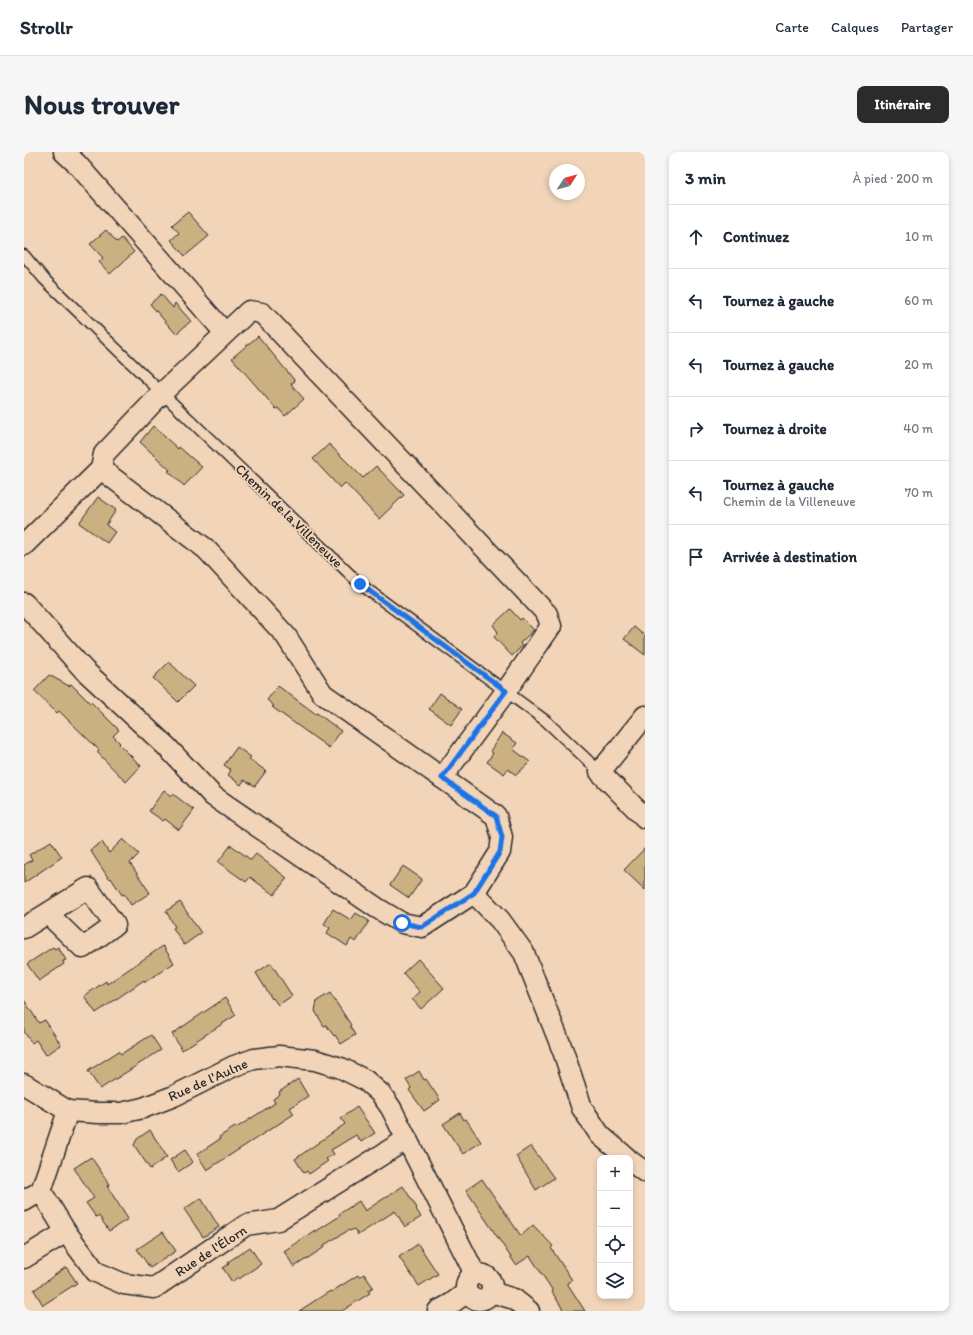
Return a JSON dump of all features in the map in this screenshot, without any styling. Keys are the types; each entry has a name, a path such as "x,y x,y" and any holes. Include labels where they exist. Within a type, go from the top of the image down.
{"street":[{"path":"64,152 77,164 225,333"},
{"path":"24,545 101,469 104,454 162,392 249,311 262,313 547,614 551,626 506,691 442,778"},
{"path":"24,603 84,670 166,746 213,796 377,908 402,923 422,927 474,893 500,852 502,837 496,816 323,694 286,636 206,549 101,469"},
{"path":"600,772 645,716"},
{"name":"Chemin de la Villeneuve","path":"600,772 645,818"},
{"path":"474,893 500,920 524,953 563,1051 582,1108 600,1135 623,1155"},
{"path":"24,928 48,914"},
{"name":"Rue de l'Aulne","path":"24,1084 68,1111 122,1113 143,1108 174,1096 234,1066 254,1060 279,1056 314,1060 341,1068 364,1080 381,1094 391,1108 475,1274"},
{"path":"24,1201 41,1190 68,1111"},
{"name":"Rue de l'Élorn","path":"41,1190 66,1232 96,1272 124,1284 154,1288 246,1225 278,1220 407,1139"},
{"path":"633,1162 645,1172"},
{"path":"24,1258 66,1232"},
{"path":"475,1274 488,1277 492,1284 491,1292 489,1296 482,1300 473,1298 467,1292 467,1281 475,1274"},
{"path":"438,1311 451,1304 467,1292"},
{"path":"491,1292 514,1299 529,1311"}],"lane":[{"name":"Chemin de la Villeneuve","path":"24,256 44,279 360,584 546,721 600,772"}],"building":[{"path":"188,212 209,236 185,256 171,240 179,233 172,225"},
{"path":"106,230 117,242 122,238 134,252 110,274 99,262 103,258 90,244"},
{"path":"161,294 173,308 175,303 191,321 176,334 150,304"},
{"path":"258,336 295,381 291,384 304,399 285,416 278,408 276,409 232,358"},
{"path":"153,426 178,449 179,447 202,467 184,486 168,471 170,470 140,442"},
{"path":"329,444 363,478 376,466 404,495 379,519 345,483 340,488 313,459"},
{"path":"98,497 116,510 106,525 115,532 107,543 79,523"},
{"path":"510,609 520,620 522,618 534,630 520,643 522,646 512,656 494,637 498,632 493,625"},
{"path":"634,627 645,636 645,655 624,639"},
{"path":"169,662 194,686 178,702 153,678"},
{"path":"49,675 69,686 71,684 119,730 113,736 141,766 126,782 97,752 99,750 59,711 57,713 34,691"},
{"path":"278,686 341,731 329,748 272,707 274,706 267,700"},
{"path":"440,693 462,709 451,725 429,709"},
{"path":"502,733 517,743 513,749 530,762 516,775 508,769 504,774 487,762 493,753 490,751"},
{"path":"237,747 251,757 249,759 266,771 255,786 244,780 241,785 228,775 231,770 224,765"},
{"path":"164,790 172,796 173,794 194,810 179,830 165,819 163,821 149,811"},
{"path":"123,839 139,854 130,863 150,893 131,905 124,894 122,895 111,878 109,879 90,850 102,842 109,853"},
{"path":"51,841 62,857 24,883 24,865 32,860 29,855"},
{"path":"231,845 251,860 256,854 287,878 274,895 250,877 246,882 218,862"},
{"path":"645,848 645,890 624,870"},
{"path":"403,866 422,879 409,898 390,885"},
{"path":"180,902 201,933 184,945 173,928 175,927 166,911"},
{"path":"333,909 351,920 356,913 369,921 356,942 351,939 347,946 327,933 330,928 324,924"},
{"path":"163,946 174,963 145,982 144,980 96,1013 84,996 106,981 107,984"},
{"path":"53,947 55,949 58,947 66,960 63,961 64,964 39,981 27,964"},
{"path":"418,959 444,988 421,1009 412,999 420,992 403,973"},
{"path":"271,963 292,996 278,1005 273,998 272,999 256,973"},
{"path":"330,993 351,1025 350,1026 355,1035 341,1044 326,1025 324,1026 315,1011 317,1001"},
{"path":"225,998 236,1015 182,1050 172,1034"},
{"path":"24,1000 39,1023 45,1020 61,1045 46,1055 36,1040 32,1043 24,1032"},
{"path":"151,1035 161,1050 100,1089 88,1071 119,1051 121,1054"},
{"path":"419,1071 424,1080 426,1079 440,1100 424,1111 409,1090 411,1088 406,1080"},
{"path":"298,1079 308,1096 290,1108 294,1114 207,1170 197,1154 220,1139 219,1137 275,1103 273,1099 280,1094 279,1092"},
{"path":"357,1107 375,1133 361,1142 356,1135 331,1150 334,1154 326,1159 328,1161 309,1174 307,1171 304,1173 295,1159 345,1124 341,1118"},
{"path":"460,1113 464,1120 466,1119 481,1142 463,1154 443,1124"},
{"path":"150,1130 167,1157 150,1169 134,1145 137,1139"},
{"path":"531,1146 554,1178 536,1190 516,1156"},
{"path":"185,1150 193,1162 178,1172 170,1160"},
{"path":"91,1157 106,1179 109,1185 107,1186 128,1219 109,1231 99,1216 96,1217 86,1203 94,1198 74,1168"},
{"path":"482,1179 521,1236 533,1225 553,1246 551,1248 572,1280 567,1283 585,1311 564,1311 530,1256 516,1265 466,1190"},
{"path":"403,1186 421,1217 405,1227 395,1211 358,1235 354,1229 349,1230 324,1245 325,1247 294,1267 284,1251 315,1230 315,1232 340,1216 339,1214 359,1201 365,1211"},
{"path":"201,1198 219,1227 203,1237 184,1209"},
{"path":"163,1232 176,1251 150,1268 137,1249"},
{"path":"418,1244 438,1274 419,1286 399,1257"},
{"path":"250,1247 261,1264 232,1282 223,1268 229,1264 228,1262"},
{"path":"66,1267 77,1283 43,1305 34,1290"},
{"path":"364,1274 373,1287 368,1291 370,1293 342,1311 299,1311 358,1275 359,1277"}],"route":[{"path":"360,584 506,691 442,778 496,816 502,837 500,852 474,893 422,927 402,923"}]}
